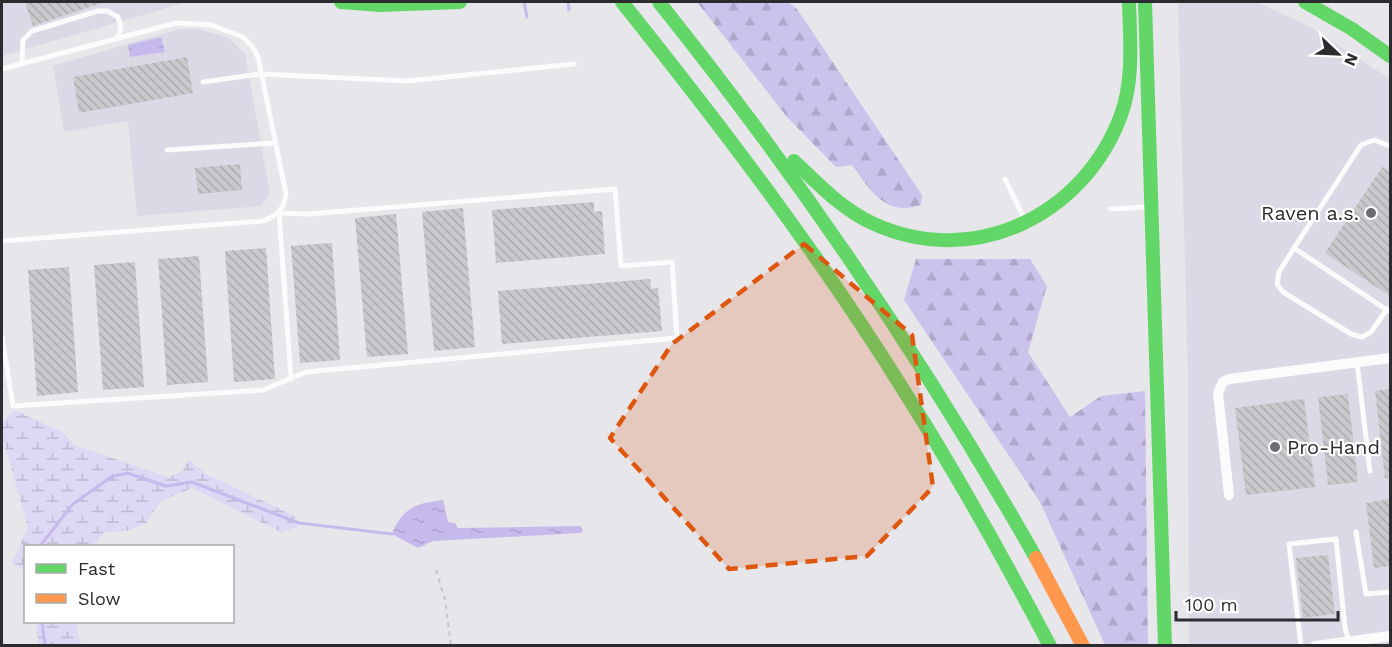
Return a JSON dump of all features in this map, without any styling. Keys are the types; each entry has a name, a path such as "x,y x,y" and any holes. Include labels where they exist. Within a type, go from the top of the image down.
{"main road":[{"path":"340,2 380,5 460,2"},
{"path":"622,2 779,204 854,309 981,516 1050,645"},
{"path":"659,2 747,112 844,244 946,400 1040,563 1083,645"},
{"path":"747,112 814,181 861,218 884,228 939,241 974,239 1001,234 1028,224 1055,208 1083,183 1113,137 1122,114 1129,82 1129,2"},
{"path":"1145,2 1165,645"},
{"path":"1305,2 1352,29 1390,56"}],"street":[{"path":"1228,495 1218,393 1223,382 1229,379 1390,358"},
{"path":"1315,645 1349,643 1390,636"}],"lane":[{"path":"22,63 23,40 32,31 98,11 106,11 118,17 121,28 117,38"},
{"path":"2,69 176,23 211,25 243,37 252,46 258,57 286,194 285,202 279,213 291,379"},
{"path":"203,82 260,74 408,81 574,64"},
{"path":"1294,248 1388,310 1371,332 1362,337 1351,334 1283,292 1277,284 1279,272 1294,248 1361,145 1374,140 1390,146"},
{"path":"167,150 275,143"},
{"path":"1005,179 1028,224"},
{"path":"2,242 263,221 279,213 309,214 615,189 621,266 672,262 677,338 306,372 263,390 13,406 2,337"},
{"path":"1110,209 1151,207"},
{"path":"1357,362 1370,471"},
{"path":"1356,532 1366,594 1390,592"},
{"path":"1301,645 1289,544 1336,539 1345,628 1349,643"}],"path":[{"path":"436,570 445,600 451,645"}],"highlighted area":[{"path":"804,244 912,335 933,487 867,556 729,569 610,438 672,344"}],"shaded area":[{"path":"2,2 187,2 2,56"},
{"path":"1178,2 1256,2 1309,26 1390,79 1390,645 1189,645 1188,378"},
{"path":"179,29 198,29 229,38 245,54 270,194 261,206 137,216 128,121 64,132 53,66"}],"green space":[{"path":"697,2 788,2 797,9 922,195 921,205 908,208 888,204 873,192 852,165 836,167 787,117"},
{"path":"916,259 1030,259 1047,286 1028,352 1070,417 1101,396 1145,391 1148,645 1105,645 1040,502 904,300"},
{"path":"14,410 63,432 74,445 168,477 183,471 186,463 191,461 206,474 297,517 297,527 281,532 192,488 160,502 145,524 127,531 104,532 94,545 24,545 24,570 12,564 28,527 2,436 2,423"},
{"path":"36,623 75,623 81,645 39,645"}],"water":[{"path":"161,37 165,52 130,57 128,45"},
{"path":"443,500 448,522 455,523 458,528 580,526 583,530 581,533 433,541 418,548 392,534 401,518 412,508"}],"building":[{"path":"25,2 102,2 102,3 33,26"},
{"path":"187,57 193,93 79,113 73,77"},
{"path":"240,164 242,190 198,194 195,168"},
{"name":"Raven a.s.","path":"1382,167 1390,172 1390,296 1325,253"},
{"path":"594,202 594,212 602,211 605,254 496,263 492,210"},
{"path":"463,208 475,347 434,351 422,212"},
{"path":"396,214 408,354 367,357 355,218"},
{"path":"332,243 340,360 300,363 291,246"},
{"path":"266,248 275,379 234,382 225,251"},
{"path":"199,256 208,382 167,385 158,259"},
{"path":"135,262 144,387 103,390 94,265"},
{"path":"69,267 78,392 37,396 28,270"},
{"path":"650,279 651,289 658,288 662,331 502,344 498,291"},
{"path":"1390,389 1390,478 1385,478 1375,391"},
{"path":"1348,394 1358,482 1328,485 1318,397"},
{"name":"Pro-Hand","path":"1304,399 1315,487 1246,495 1235,408"},
{"path":"1390,499 1390,566 1374,568 1366,503"},
{"path":"1328,555 1335,614 1303,618 1296,558"}],"waterway":[{"path":"524,2 527,17"},
{"path":"568,2 569,10"},
{"path":"41,545 73,504 111,477 127,473 166,486 192,482 299,523 392,534"},
{"path":"42,623 45,646"}],"traffic: fast":[{"path":"341,2 380,5 460,2"},
{"path":"622,2 770,194 874,343 963,487 1050,646"},
{"path":"659,2 762,136 859,272 950,413 1036,558"},
{"path":"794,161 851,211 872,223 910,236 948,240 985,236 1020,224 1053,206 1081,181 1104,151 1121,115 1128,88 1130,74 1129,2"},
{"path":"1145,2 1165,646"},
{"path":"1305,2 1352,29 1390,56"}],"traffic: slow":[{"path":"1036,558 1083,646"}],"place":[{"name":"Raven a.s.","path":"1371,213"},
{"name":"Pro-Hand","path":"1275,447"}]}
